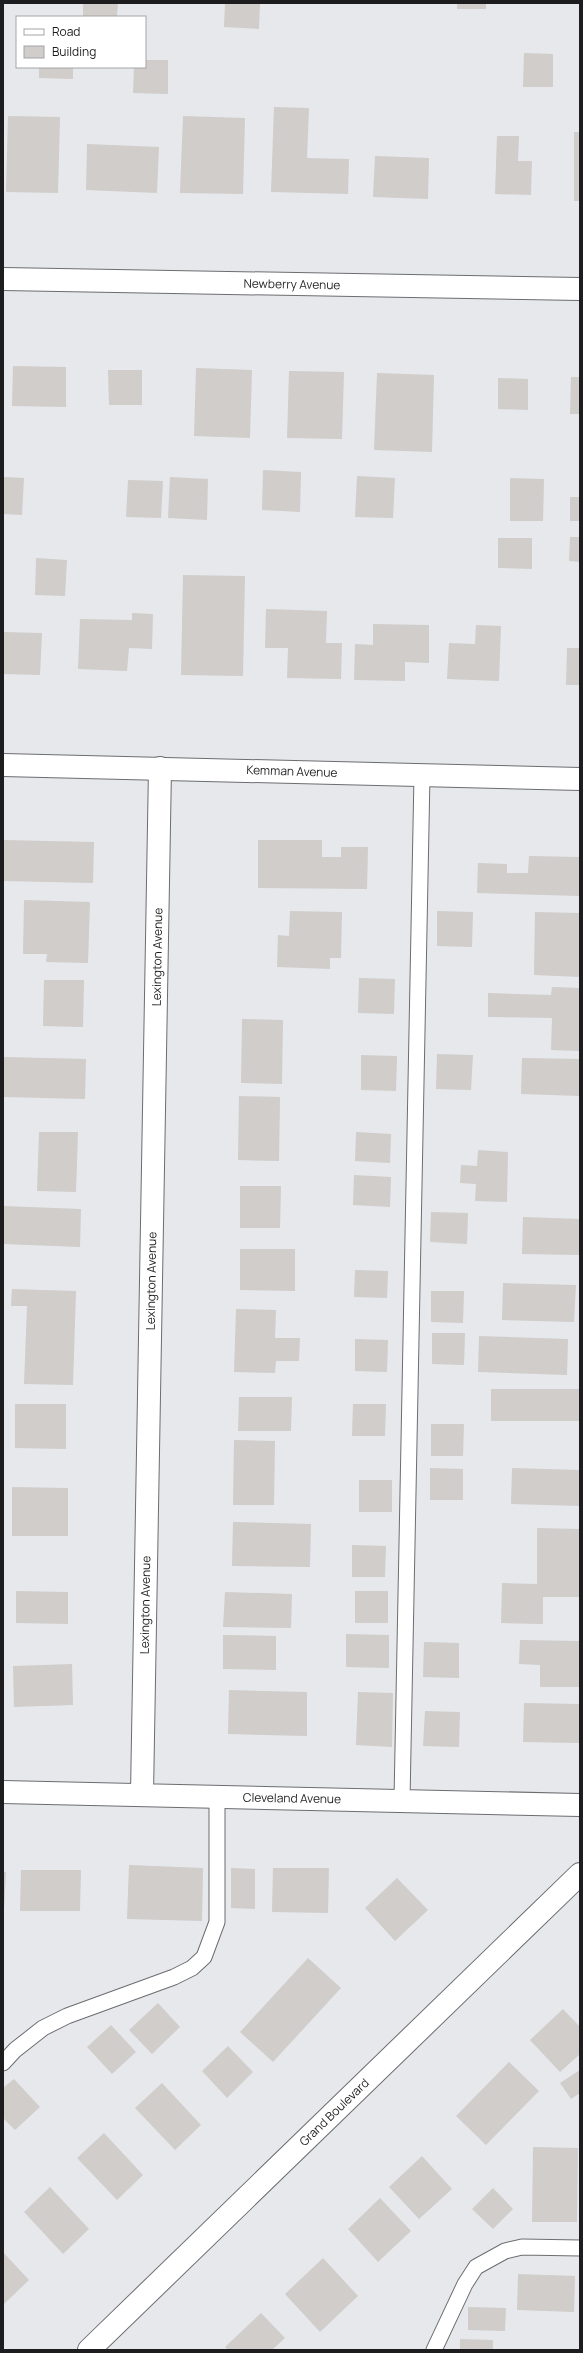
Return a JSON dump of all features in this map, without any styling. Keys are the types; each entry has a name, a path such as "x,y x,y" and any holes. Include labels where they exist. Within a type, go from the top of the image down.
{"street":[{"name":"Newberry Avenue","path":"3,279 580,289"},
{"name":"Kemman Avenue","path":"3,765 580,779"},
{"name":"Lexington Avenue","path":"142,1794 160,768"},
{"name":"Cleveland Avenue","path":"3,1792 580,1805"},
{"name":"Grand Boulevard","path":"89,2350 580,1874"}],"lane":[{"path":"402,1800 422,775"},
{"path":"3,2063 14,2050 43,2028 67,2016 174,1977 192,1968 204,1956 217,1922 217,1796"},
{"path":"434,2350 465,2284 476,2267 505,2251 522,2247 580,2248"}],"building":[{"path":"83,3 118,3 117,16 83,16"},
{"path":"225,3 260,3 259,29 224,27"},
{"path":"457,3 486,3 486,9 457,9"},
{"path":"524,53 553,54 553,87 523,87"},
{"path":"146,60 168,60 168,94 133,93 134,68 146,68"},
{"path":"39,68 73,68 73,79 39,78"},
{"path":"274,107 309,108 307,158 349,159 348,194 271,192"},
{"path":"8,116 60,117 58,193 6,192"},
{"path":"183,116 245,118 243,194 180,193"},
{"path":"574,132 580,132 580,201 574,201"},
{"path":"497,136 519,136 518,161 532,161 531,195 495,194"},
{"path":"87,144 159,147 157,193 86,190"},
{"path":"375,156 429,158 428,199 373,197"},
{"path":"13,366 66,367 66,407 12,406"},
{"path":"196,368 252,370 250,438 194,436"},
{"path":"108,370 142,370 142,405 109,405"},
{"path":"289,371 344,372 342,439 287,438"},
{"path":"377,373 434,375 432,452 374,450"},
{"path":"571,377 580,377 580,414 570,414"},
{"path":"498,378 528,379 528,410 498,409"},
{"path":"263,470 301,472 300,512 262,510"},
{"path":"357,476 395,478 393,518 355,517"},
{"path":"3,477 24,478 22,515 3,514"},
{"path":"170,477 208,479 207,520 168,518"},
{"path":"510,478 544,479 543,521 510,521"},
{"path":"128,480 163,481 161,518 126,517"},
{"path":"570,497 580,497 580,521 570,521"},
{"path":"570,537 580,537 580,562 569,561"},
{"path":"498,538 532,538 532,569 498,568"},
{"path":"36,558 67,560 65,596 35,595"},
{"path":"183,575 245,576 243,676 181,675"},
{"path":"266,609 327,611 326,643 342,643 341,679 287,678 288,648 265,648"},
{"path":"132,613 153,614 152,649 129,648 127,671 78,669 80,619 132,620"},
{"path":"373,624 429,625 429,663 405,662 405,681 354,680 355,644 373,645"},
{"path":"476,625 501,626 499,681 447,679 449,643 475,644"},
{"path":"3,632 42,633 40,675 3,674"},
{"path":"567,648 580,648 580,685 566,685"},
{"path":"3,840 94,842 93,883 3,881"},
{"path":"258,840 322,840 322,857 341,857 341,847 368,847 367,889 258,888"},
{"path":"529,856 580,857 580,896 477,893 478,863 507,864 507,873 528,873"},
{"path":"24,900 90,902 88,963 46,962 47,954 23,954"},
{"path":"290,911 342,912 341,958 330,958 330,969 277,967 278,935 289,936"},
{"path":"437,911 473,912 472,947 437,946"},
{"path":"535,912 580,913 580,977 534,975"},
{"path":"359,978 395,979 394,1014 358,1013"},
{"path":"44,980 84,980 83,1027 43,1026"},
{"path":"552,987 580,988 580,1051 551,1050 552,1018 488,1017 488,993 551,995"},
{"path":"242,1019 283,1020 282,1084 241,1083"},
{"path":"437,1054 473,1055 471,1090 436,1089"},
{"path":"361,1055 397,1056 396,1091 361,1090"},
{"path":"4,1057 86,1059 85,1099 3,1097"},
{"path":"522,1058 580,1059 580,1096 521,1094"},
{"path":"239,1096 280,1097 279,1161 238,1160"},
{"path":"39,1132 78,1132 76,1192 37,1191"},
{"path":"356,1132 391,1134 390,1163 355,1161"},
{"path":"478,1150 508,1152 507,1202 475,1201 476,1184 460,1183 461,1165 477,1166"},
{"path":"354,1175 391,1177 390,1207 353,1205"},
{"path":"240,1186 281,1186 280,1228 240,1228"},
{"path":"3,1206 81,1209 80,1247 3,1244"},
{"path":"431,1212 468,1213 467,1244 430,1242"},
{"path":"523,1217 580,1219 580,1255 522,1254"},
{"path":"240,1249 295,1249 295,1291 240,1290"},
{"path":"355,1270 388,1271 387,1298 354,1297"},
{"path":"503,1283 576,1285 574,1322 502,1320"},
{"path":"12,1289 76,1291 73,1385 24,1384 27,1306 11,1306"},
{"path":"431,1291 464,1291 463,1323 431,1322"},
{"path":"236,1309 276,1310 275,1338 300,1338 299,1361 276,1361 275,1373 234,1372"},
{"path":"432,1333 465,1333 464,1365 432,1364"},
{"path":"479,1336 568,1339 567,1375 478,1372"},
{"path":"355,1339 388,1340 387,1372 355,1371"},
{"path":"491,1389 580,1389 580,1421 491,1421"},
{"path":"239,1397 292,1397 291,1431 238,1431"},
{"path":"15,1404 66,1404 66,1449 15,1448"},
{"path":"353,1404 386,1404 385,1436 352,1436"},
{"path":"431,1424 464,1424 463,1456 431,1456"},
{"path":"234,1440 275,1441 274,1505 233,1505"},
{"path":"430,1468 463,1469 463,1500 430,1500"},
{"path":"512,1468 580,1470 580,1506 511,1504"},
{"path":"359,1480 392,1480 392,1512 359,1512"},
{"path":"12,1487 68,1488 68,1536 12,1536"},
{"path":"233,1522 311,1524 310,1567 232,1566"},
{"path":"537,1528 580,1529 580,1597 543,1597 543,1624 501,1623 502,1583 537,1584"},
{"path":"352,1545 386,1546 385,1577 352,1577"},
{"path":"16,1591 68,1592 68,1624 16,1623"},
{"path":"355,1591 388,1591 388,1623 355,1623"},
{"path":"225,1592 292,1594 291,1628 223,1627"},
{"path":"346,1634 389,1635 389,1668 346,1667"},
{"path":"223,1635 276,1636 276,1670 223,1669"},
{"path":"520,1640 580,1641 580,1687 540,1687 540,1665 519,1664"},
{"path":"424,1642 459,1643 459,1678 423,1677"},
{"path":"72,1664 73,1705 14,1707 13,1666"},
{"path":"229,1690 307,1692 307,1736 228,1734"},
{"path":"358,1692 393,1693 392,1747 356,1745"},
{"path":"524,1703 580,1704 580,1743 523,1742"},
{"path":"425,1711 460,1712 459,1747 423,1746"},
{"path":"129,1865 203,1868 202,1921 127,1919"},
{"path":"231,1868 255,1869 255,1909 231,1908"},
{"path":"273,1868 329,1868 328,1913 272,1912"},
{"path":"21,1870 81,1870 80,1911 20,1911"},
{"path":"3,1872 6,1872 4,1911 3,1911"},
{"path":"397,1878 428,1910 395,1941 365,1908"},
{"path":"308,1958 341,1988 273,2062 240,2032"},
{"path":"158,2003 180,2027 152,2054 129,2030"},
{"path":"563,2009 580,2027 580,2054 560,2072 530,2040"},
{"path":"111,2025 136,2052 112,2074 87,2047"},
{"path":"228,2046 253,2072 227,2098 202,2071"},
{"path":"509,2062 539,2091 486,2145 456,2116"},
{"path":"580,2070 580,2093 571,2099 560,2083"},
{"path":"14,2079 40,2107 15,2130 3,2118 3,2088"},
{"path":"162,2083 201,2125 175,2150 135,2108"},
{"path":"104,2133 143,2175 117,2200 77,2158"},
{"path":"533,2147 578,2148 577,2222 532,2222"},
{"path":"422,2156 452,2189 419,2219 389,2187"},
{"path":"50,2187 89,2229 63,2254 24,2212"},
{"path":"493,2188 513,2209 493,2229 472,2209"},
{"path":"380,2198 411,2231 378,2262 348,2229"},
{"path":"3,2252 29,2280 3,2305"},
{"path":"323,2258 358,2296 320,2332 285,2294"},
{"path":"518,2274 575,2276 574,2312 517,2310"},
{"path":"468,2307 506,2308 505,2331 468,2330"},
{"path":"261,2313 285,2338 272,2350 228,2350 225,2347"},
{"path":"460,2339 493,2340 493,2350 460,2350"}]}
